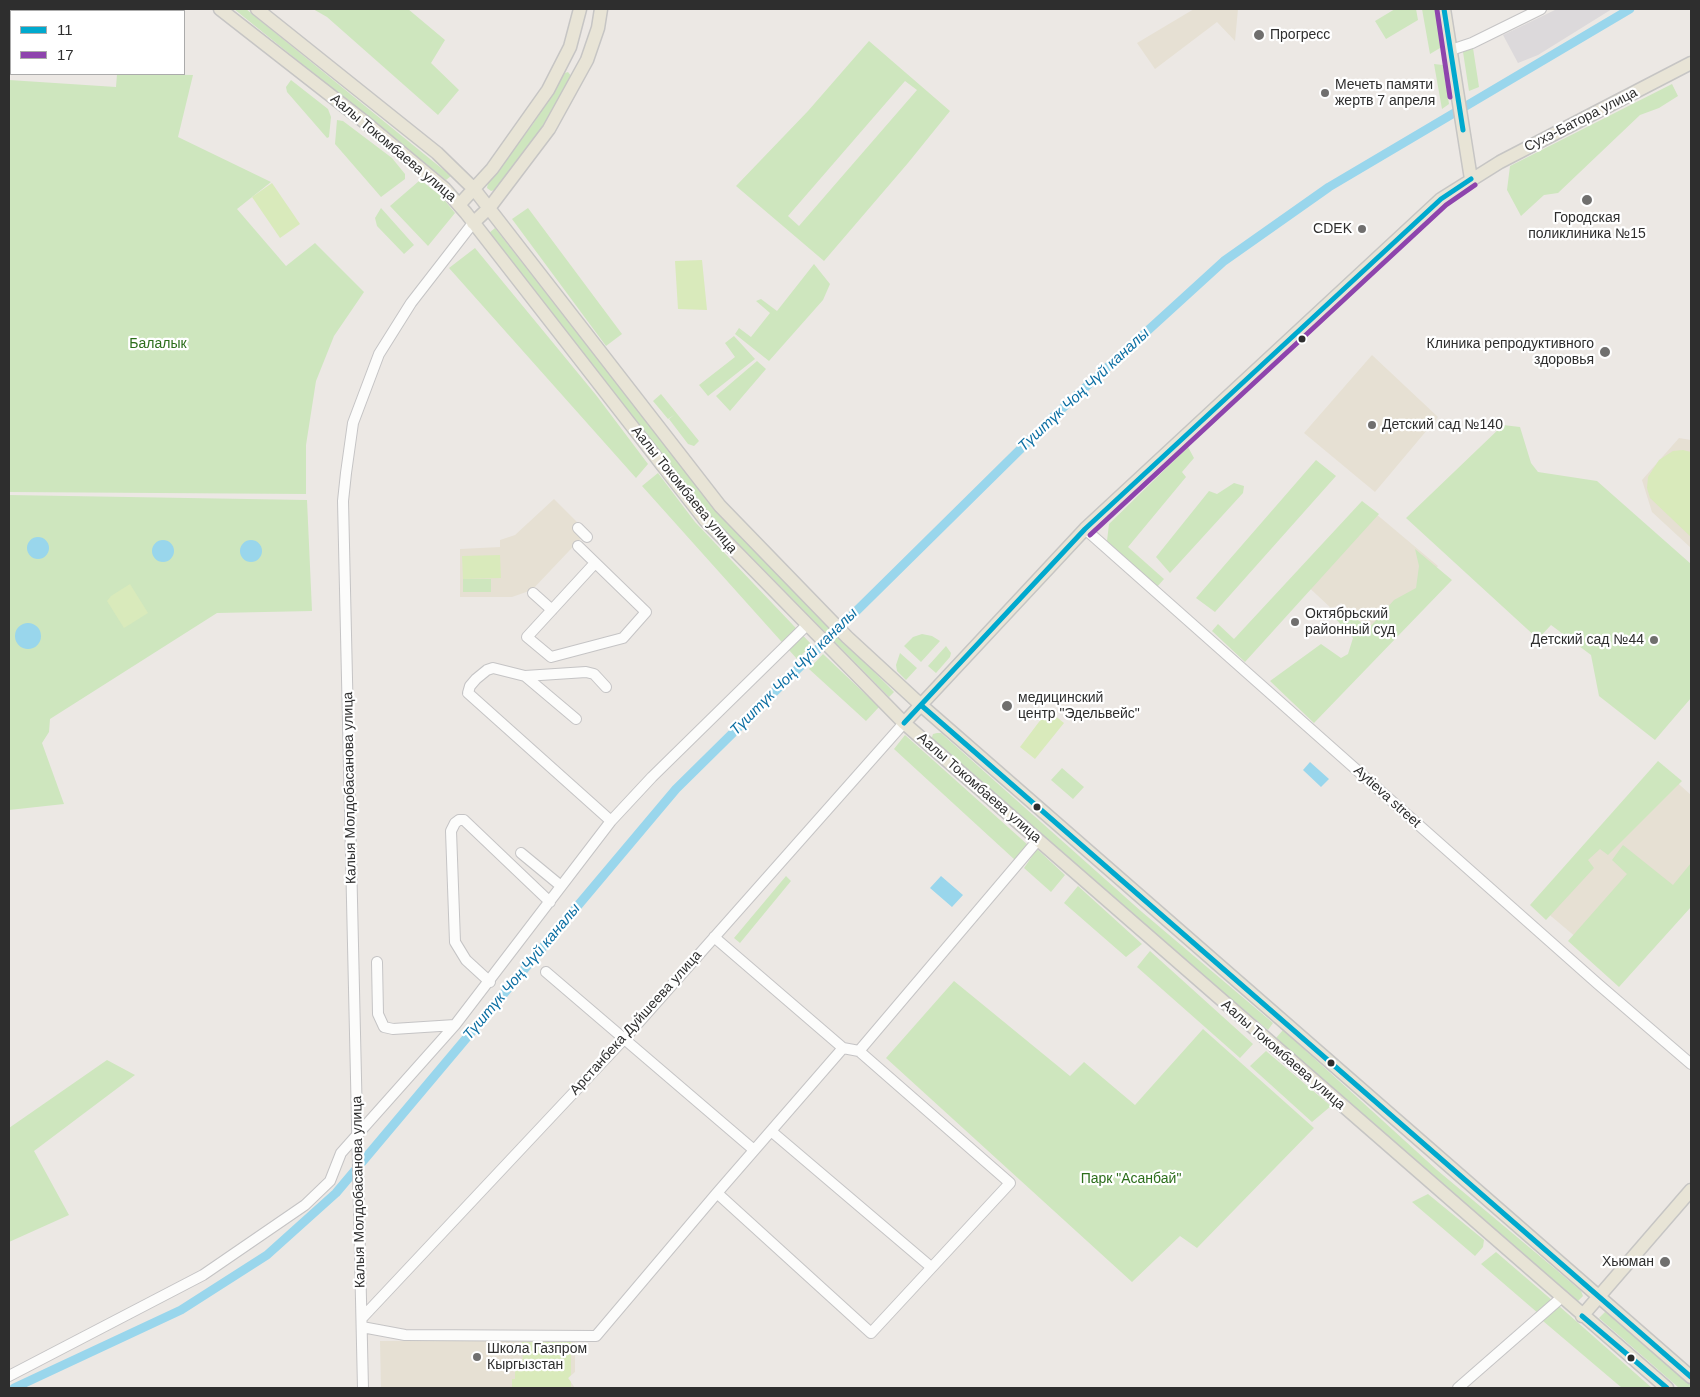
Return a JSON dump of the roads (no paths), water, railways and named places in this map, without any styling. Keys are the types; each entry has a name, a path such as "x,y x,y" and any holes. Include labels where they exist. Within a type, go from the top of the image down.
{"main road":[{"name":"Аалы Токомбаева улица","path":"220,9 366,123 428,174 459,204 705,520 904,723 1666,1388"},
{"name":"Аалы Токомбаева улица","path":"257,9 437,153 474,189 490,207 720,506 847,637 922,706 1599,1297"},
{"path":"459,204 474,189 532,115 563,63 575,34 580,9"},
{"path":"474,223 490,207 549,129 581,71 593,43 601,9"},
{"path":"1444,9 1471,179"},
{"path":"563,63 581,71"},
{"name":"Сухэ-Батора улица","path":"1085,529 1442,200 1471,179 1691,63"},
{"path":"904,723 922,706 967,654 1085,529"},
{"path":"1582,1316 1691,1190"},
{"path":"1599,1297 1691,1377"}],"street":[{"path":"1450,50 1472,43 1541,9"},
{"name":"Калыя Молдобасанова улица","path":"363,1388 360,1176 343,510 348,448 353,423 367,381 391,332 474,223"},
{"path":"578,528 587,537"},
{"name":"Aytieva street","path":"1085,529 1591,978 1691,1064"},
{"path":"578,546 646,612 623,638 551,657 527,636 595,563"},
{"path":"533,593 552,610"},
{"path":"9,1376 195,1279 266,1234 301,1209 330,1181 341,1153 456,1025 611,821 652,777 810,627"},
{"path":"606,687 594,674 586,672 525,676 493,668 487,670 470,686 468,693 611,821"},
{"path":"525,676 576,719"},
{"name":"Арстанбека Дуйшеева улица","path":"362,1322 625,1038 904,723"},
{"path":"490,982 466,960 456,942 451,831 455,823 459,820 464,820 550,902"},
{"path":"859,1051 1038,840"},
{"path":"521,853 561,886"},
{"path":"714,937 843,1048 859,1051 1010,1183 871,1333 717,1193"},
{"path":"377,962 378,1014 384,1027 393,1029 456,1025"},
{"path":"546,972 754,1150"},
{"path":"362,1322 405,1335 596,1336 843,1048"},
{"path":"771,1131 931,1267"},
{"path":"1458,1388 1561,1298"}],"water":[{"path":"38,537 48,544 49,548 42,558 38,559 28,552 27,548 34,538"},
{"path":"163,540 173,547 174,551 167,561 163,562 153,555 152,551 159,541"},
{"path":"251,540 261,547 262,551 255,561 251,562 241,555 240,551 247,541"},
{"path":"28,623 37,627 41,636 37,645 28,649 19,645 15,636 19,627"},
{"path":"1310,762 1329,779 1321,787 1303,770"},
{"path":"941,876 963,895 952,907 930,888"}],"waterway":[{"name":"Түштүк Чоң Чүй каналы","path":"14,1388 181,1310 267,1255 336,1193 676,789 1054,416 1224,261 1329,187 1630,9"}],"place":[{"name":"Прогресс","path":"1259,35"},
{"name":"Мечеть памяти жертв 7 апреля","path":"1325,93"},
{"name":"Городская поликлиника №15","path":"1587,200"},
{"name":"CDEK","path":"1362,229"},
{"name":"Клиника репродуктивного здоровья","path":"1605,352"},
{"name":"Детский сад №140","path":"1372,425"},
{"name":"Октябрьский районный суд","path":"1295,622"},
{"name":"Детский сад №44","path":"1654,640"},
{"name":"медицинский центр \"Эдельвейс\"","path":"1007,706"},
{"name":"Хьюман","path":"1665,1262"},
{"name":"Школа Газпром Кыргызстан","path":"477,1357"}],"park label":[{"name":"Балалык","path":"158,344"},
{"name":"Парк \"Асанбай\"","path":"1131,1179"}]}
